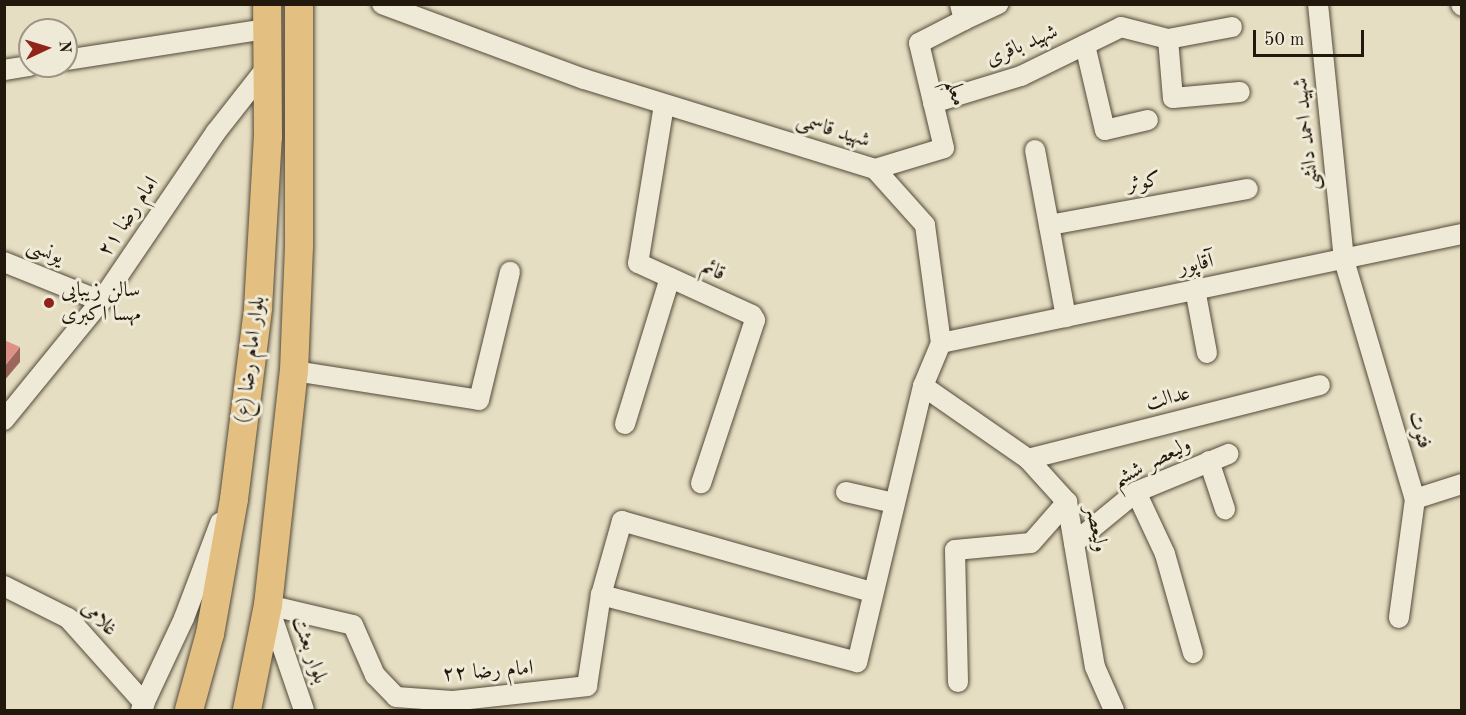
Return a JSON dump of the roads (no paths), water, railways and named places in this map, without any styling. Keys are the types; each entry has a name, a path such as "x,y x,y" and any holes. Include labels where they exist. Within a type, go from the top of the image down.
{"highway":[{"name":"بلوار امام رضا (ع)","path":"247,711 268,605 293,379 299,234 298,4"},
{"name":"بلوار امام رضا (ع)","path":"189,711 210,634 236,481 249,379 265,233 267,17"},
{"path":"249,379 253,389 267,397 284,394 293,379"}],"street":[{"name":"شهید قاسمی","path":"382,4 664,105 875,169 925,225 941,343"},
{"path":"962,12 999,4"},
{"name":"شهید احمد دانشی","path":"1318,4 1344,260"},
{"name":"معلم","path":"875,169 944,148 919,43 962,12"},
{"path":"78,57 267,17"},
{"name":"شهید باقری","path":"933,103 1021,76 1121,27 1168,39 1232,27"},
{"path":"1168,39 1173,98 1240,92"},
{"path":"1085,45 1105,130 1148,120"},
{"name":"امام رضا ۲۱","path":"4,420 101,301 216,132 267,67"},
{"name":"قائم","path":"664,105 638,263 752,315 755,320 701,483"},
{"path":"1035,150 1066,317"},
{"name":"کوثر","path":"1049,225 1248,189"},
{"name":"آقاپور","path":"941,343 1461,234"},
{"name":"فتوت","path":"1344,260 1415,499 1399,618"},
{"name":"یونسی","path":"4,262 101,301"},
{"path":"293,379 479,400 510,272"},
{"path":"625,424 670,278"},
{"path":"1195,289 1207,354"},
{"path":"601,595 857,662 923,386 941,343"},
{"name":"عدالت","path":"1028,459 1320,385"},
{"name":"ولیعصر","path":"923,386 1028,459 1067,502 1095,667 1114,711"},
{"name":"ولیعصر ششم","path":"1074,543 1136,492 1227,454"},
{"path":"1209,461 1225,509"},
{"path":"143,707 184,618 236,481"},
{"path":"1415,499 1461,484"},
{"path":"846,492 894,503"},
{"path":"1136,492 1165,554 1193,653"},
{"path":"958,682 956,550 1031,543 1067,502"},
{"name":"امام رضا ۲۲","path":"268,605 354,625 375,675 396,697 495,704 587,686 601,595 622,521 872,592"},
{"name":"غلامی","path":"4,586 68,618 143,707"},
{"name":"بلوار بعثت","path":"268,605 304,711"}],"place":[{"name":"سالن زیبایی مهسا اکبری","path":"49,303"}]}
